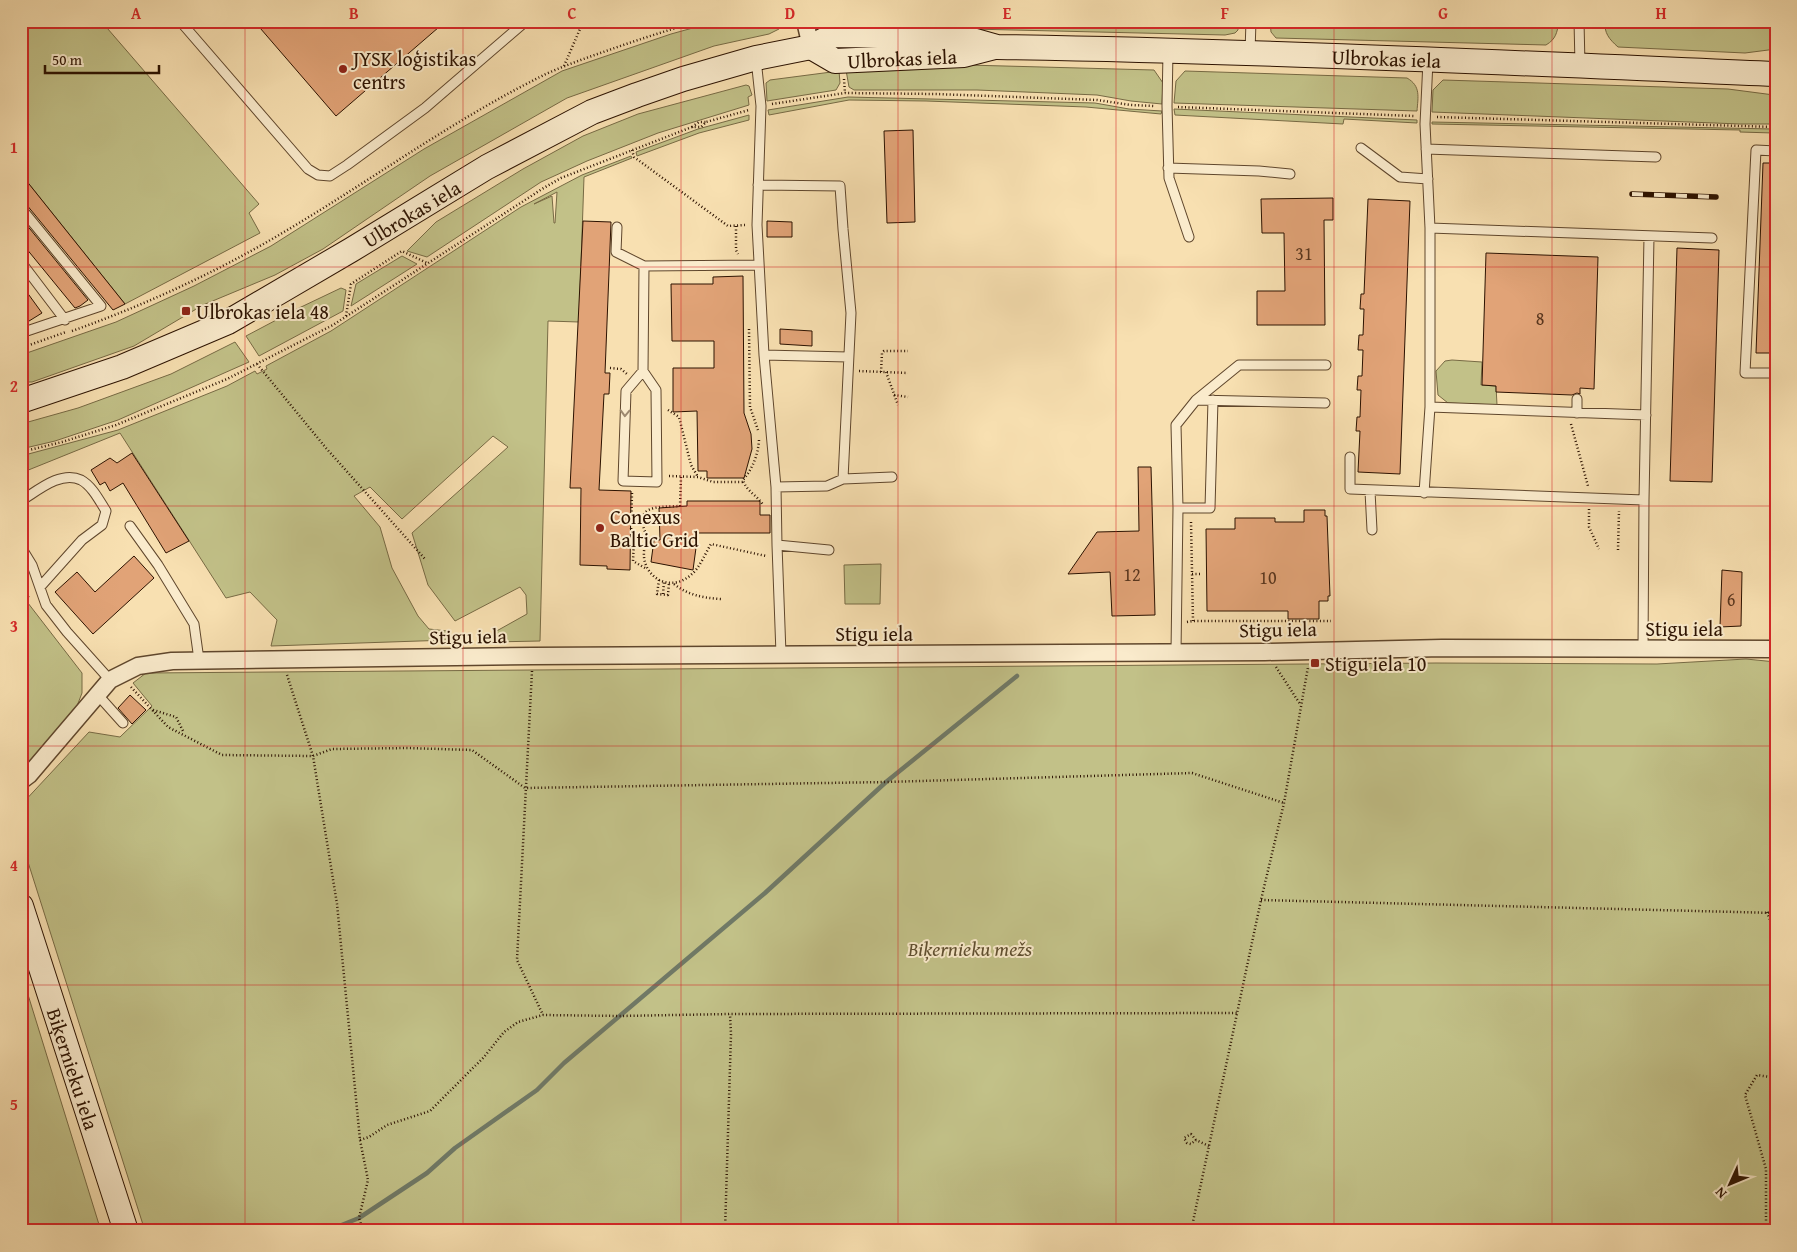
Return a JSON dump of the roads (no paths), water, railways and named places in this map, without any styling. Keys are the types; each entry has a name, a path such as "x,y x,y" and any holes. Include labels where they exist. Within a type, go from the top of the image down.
{"main road":[{"name":"Ulbrokas iela","path":"22,399 122,367 228,322 487,167 592,112 683,79 756,58 811,47 834,35 958,36 997,47 1250,52 1776,74"},
{"name":"Biķernieku iela","path":"21,906 126,1231"}],"street":[{"path":"805,21 811,47"},
{"name":"Stigu iela","path":"21,781 110,680 138,666 199,660 781,654 1265,652 1442,648 1776,649"}],"lane":[{"path":"180,21 308,170 318,175 330,176 425,108 526,21"},
{"path":"1250,52 1251,21"},
{"path":"1580,21 1580,65"},
{"path":"1168,50 1169,178 1189,237"},
{"path":"756,58 760,106 757,224 764,355 776,487 781,654"},
{"path":"1424,493 1430,407 1430,228 1425,124 1428,59"},
{"path":"1361,148 1400,177 1428,179"},
{"path":"1426,149 1656,157"},
{"path":"1776,151 1756,150 1745,373 1776,374"},
{"path":"1168,168 1290,174"},
{"path":"758,185 840,186 842,229 851,313 843,479"},
{"path":"21,208 101,306 65,320 21,333"},
{"path":"617,227 616,252 644,266 759,265"},
{"path":"1430,228 1712,238"},
{"path":"1643,649 1649,237"},
{"path":"21,262 65,320"},
{"path":"643,371 626,391 623,481 657,482 656,390 643,371 644,266"},
{"path":"764,355 848,357"},
{"path":"1176,652 1178,508 1176,425 1196,400 1239,365 1326,365"},
{"path":"1577,399 1577,414"},
{"path":"1196,400 1325,403"},
{"path":"1178,508 1210,508 1213,400"},
{"path":"1430,407 1577,414 1646,415"},
{"path":"1350,457 1350,489 1644,500"},
{"path":"21,501 46,484 66,477 81,480 94,492 106,511 102,525 82,540 40,587"},
{"path":"776,487 827,486 843,479 892,477"},
{"path":"1370,491 1372,530"},
{"path":"130,526 158,565 194,624 199,660"},
{"path":"777,545 829,550"},
{"path":"21,547 32,565 46,605 67,632 110,680"},
{"path":"97,694 123,723"}],"waterway":[{"path":"327,1231 359,1218 427,1173 455,1148 537,1090 564,1063 765,893 886,782 1017,676"}],"railway":[{"path":"1632,194 1716,197"}],"place":[{"name":"JYSK loģistikas centrs","path":"343,69"},
{"name":"Ulbrokas iela 48","path":"186,311"},
{"name":"Conexus Baltic Grid","path":"600,528"},
{"name":"Stigu iela 10","path":"1315,663"}],"park label":[{"name":"Biķernieku mežs","path":"970,948"}]}
